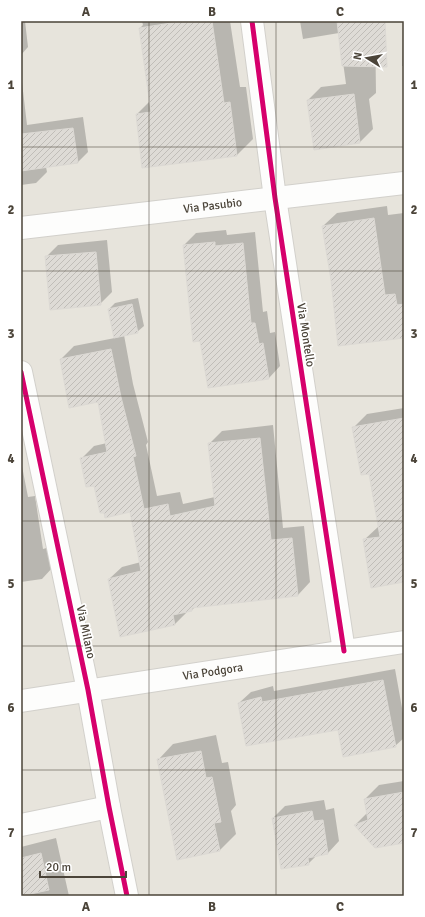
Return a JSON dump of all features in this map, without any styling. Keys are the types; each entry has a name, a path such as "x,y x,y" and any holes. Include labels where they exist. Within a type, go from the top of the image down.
{"street":[{"name":"Via Montello","path":"252,21 274,198 344,652"},
{"name":"Via Pasubio","path":"21,228 404,183"},
{"name":"Via Milano","path":"21,372 88,690 127,896"},
{"name":"Via Podgora","path":"21,701 404,642"},
{"path":"21,825 109,807"}],"shaded area":[{"path":"21,21 404,21 404,896 21,896"}],"building":[{"path":"184,21 212,21 224,103 230,102 237,156 142,168 136,114 151,112 139,28"},
{"path":"337,21 385,21 387,67 342,66"},
{"path":"354,94 360,143 314,150 307,100"},
{"path":"73,128 78,163 21,171 21,134"},
{"path":"374,218 385,295 395,294 397,305 404,304 404,338 338,346 331,280 322,226"},
{"path":"215,242 215,246 243,243 251,323 255,323 259,344 263,343 269,379 208,388 200,341 193,342 183,245"},
{"path":"96,252 101,305 50,310 45,256"},
{"path":"132,304 138,333 114,338 108,309"},
{"path":"111,349 136,456 133,457 144,509 168,504 170,516 215,506 208,443 260,438 271,540 292,538 298,596 192,608 192,611 173,615 175,625 120,637 108,579 141,571 130,512 105,518 104,513 100,513 94,486 86,487 80,458 107,452 98,402 69,408 60,359"},
{"path":"404,418 404,582 371,588 363,539 380,537 369,474 361,475 352,427"},
{"path":"383,680 396,747 343,757 338,730 246,746 238,703 261,697 262,702"},
{"path":"201,751 206,778 212,777 221,822 214,823 220,851 177,860 157,759"},
{"path":"404,792 404,843 375,848 354,825 368,820 364,799"},
{"path":"312,811 314,821 323,820 328,854 308,858 309,865 281,869 272,818"},
{"path":"41,853 49,890 21,896 21,858"}],"cycle path":[{"path":"252,21 275,198 344,651"},
{"path":"21,372 88,690 127,896"}]}
